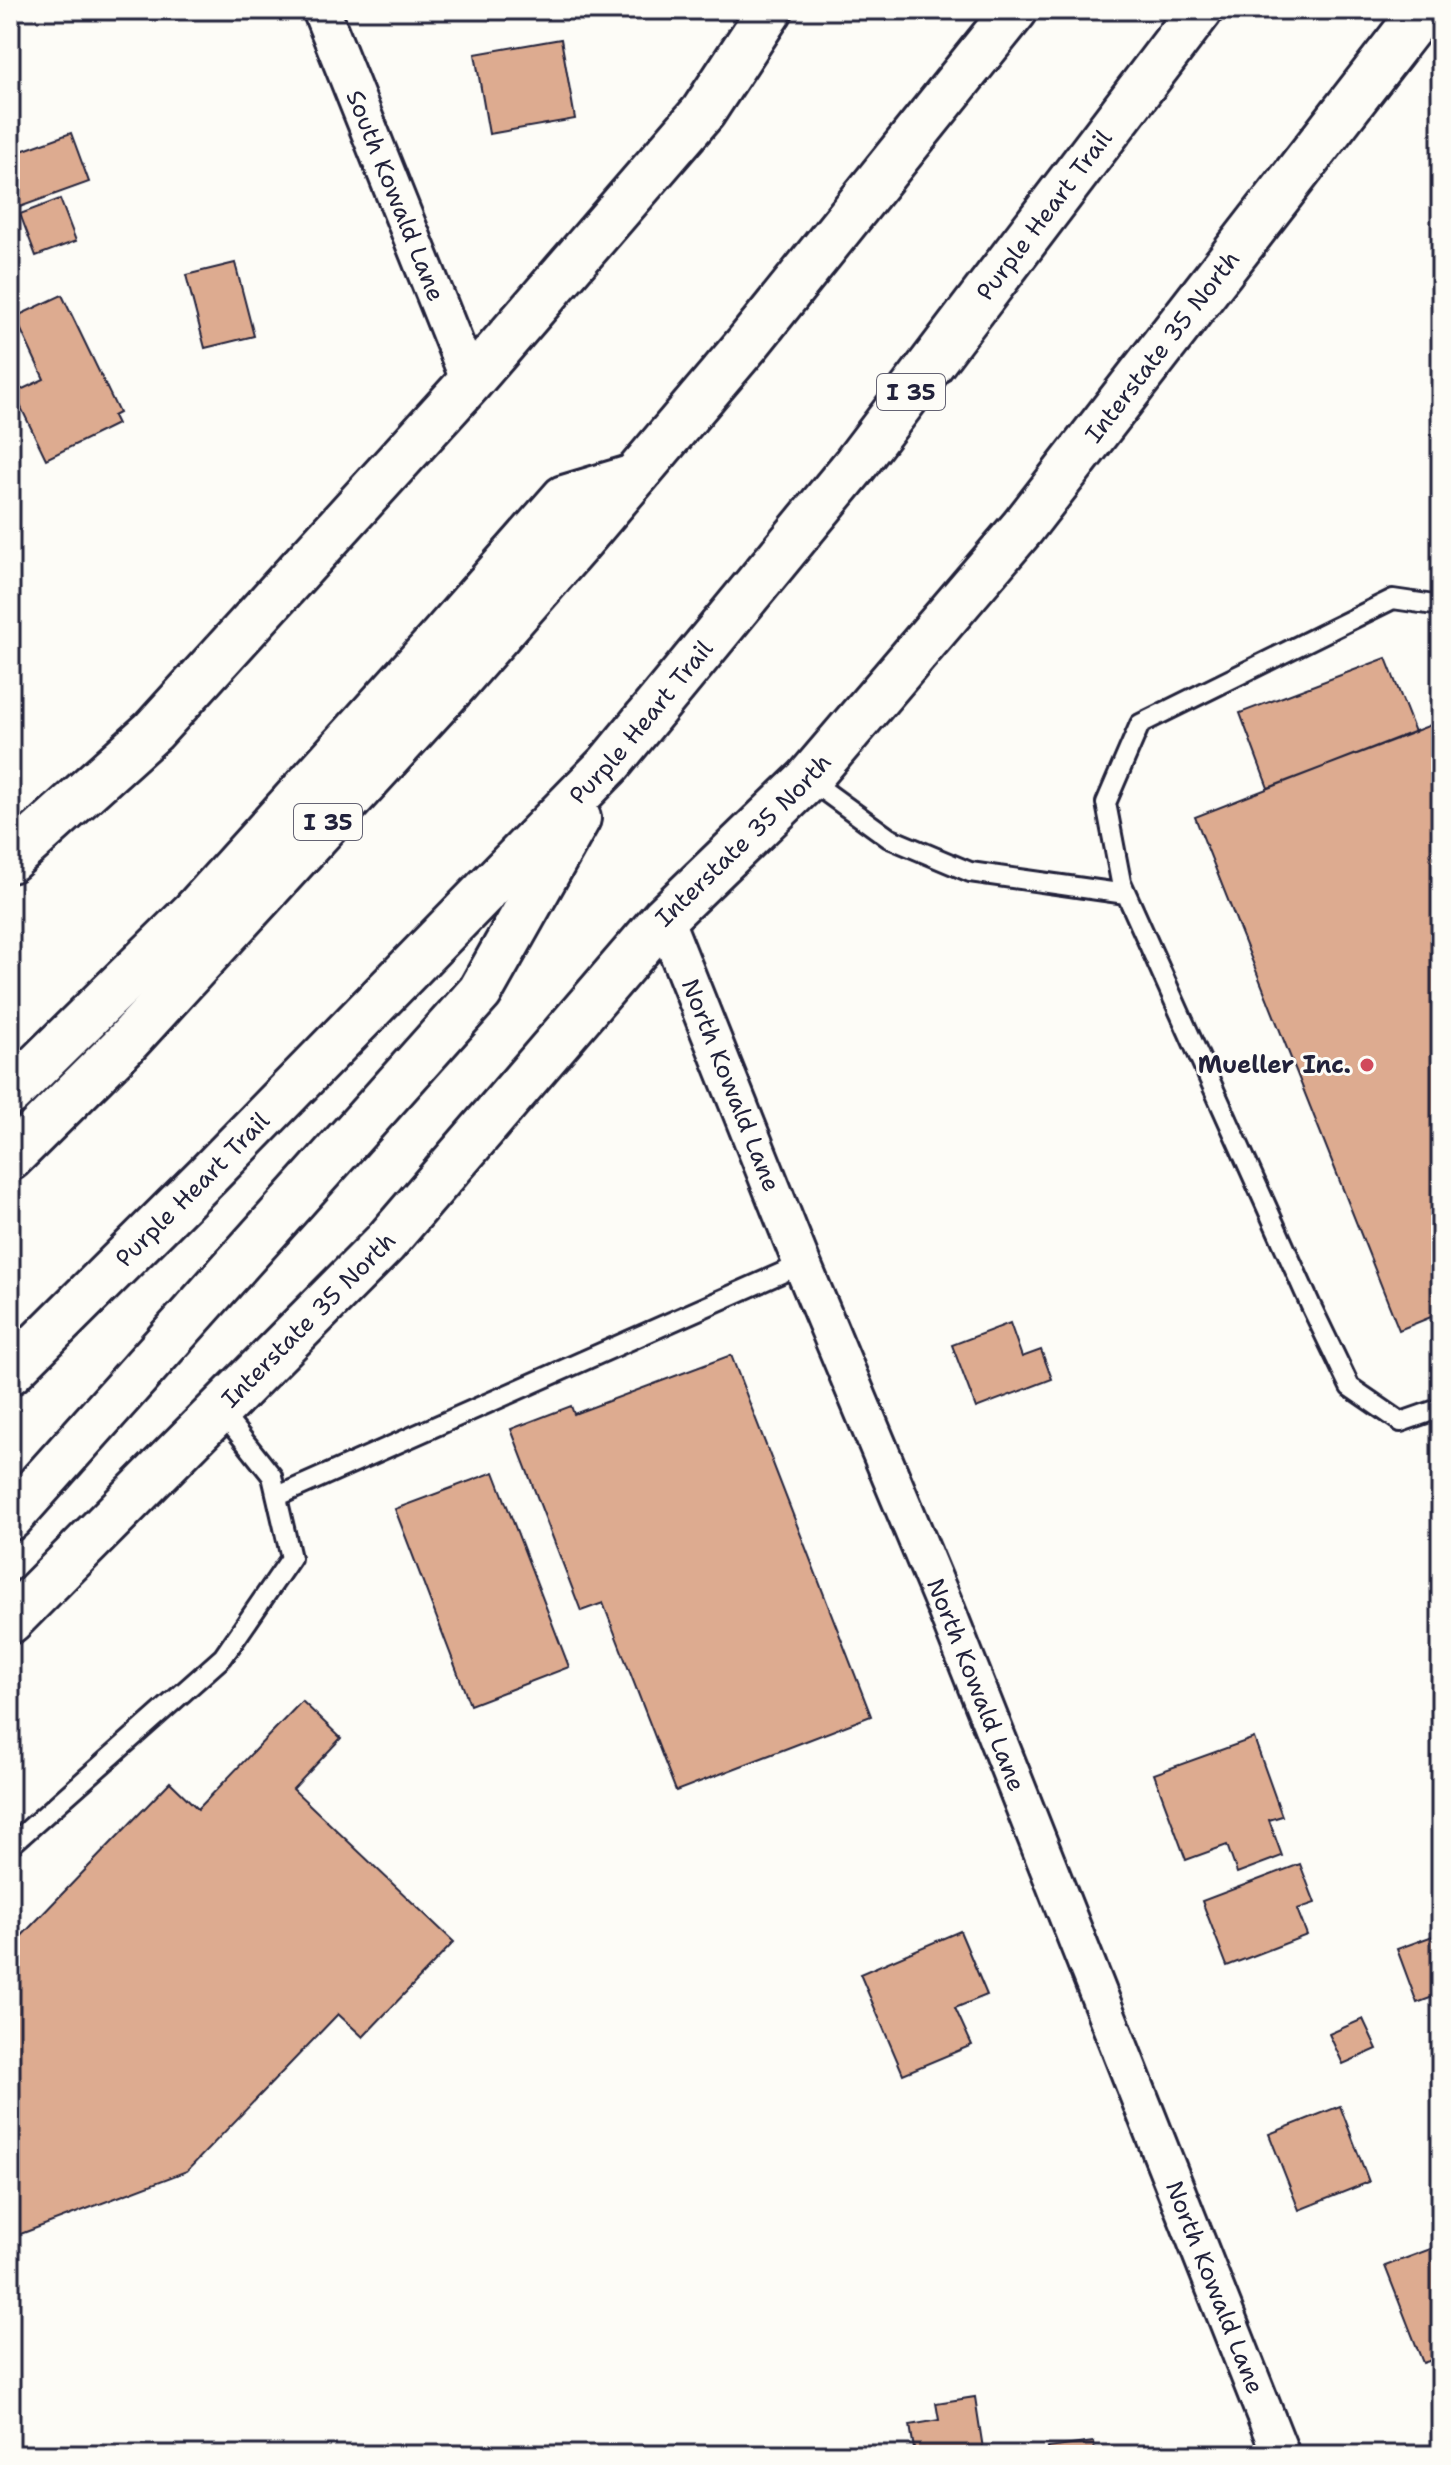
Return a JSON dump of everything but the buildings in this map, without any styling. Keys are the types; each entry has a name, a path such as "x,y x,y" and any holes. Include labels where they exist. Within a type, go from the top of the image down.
{"main road":[{"path":"10,860 153,731 470,382 703,112 770,10"},
{"name":"I 35","path":"10,1158 125,1044 457,682 748,343 1015,10"},
{"name":"Purple Heart Trail","path":"10,1372 207,1176 609,764 854,466 1200,10"},
{"name":"Interstate 35 North","path":"10,1621 385,1243 664,918 808,779 1023,527 1423,10"},
{"path":"10,1093 194,912 564,498 634,477"},
{"path":"10,1518 480,992 609,764"}],"street":[{"name":"South Kowald Lane","path":"321,10 470,382"},
{"name":"North Kowald Lane","path":"664,918 802,1264 946,1609 1281,2455"}],"lane":[{"path":"1441,606 1393,599 1140,724 1106,803 1126,894 1350,1387 1401,1422 1441,1408"},
{"path":"808,779 889,838 970,872 1126,894"},
{"path":"278,1496 802,1264"},
{"path":"10,1846 223,1657 291,1558 272,1476 219,1409"}],"place":[{"name":"Mueller Inc.","path":"1367,1065"}]}
